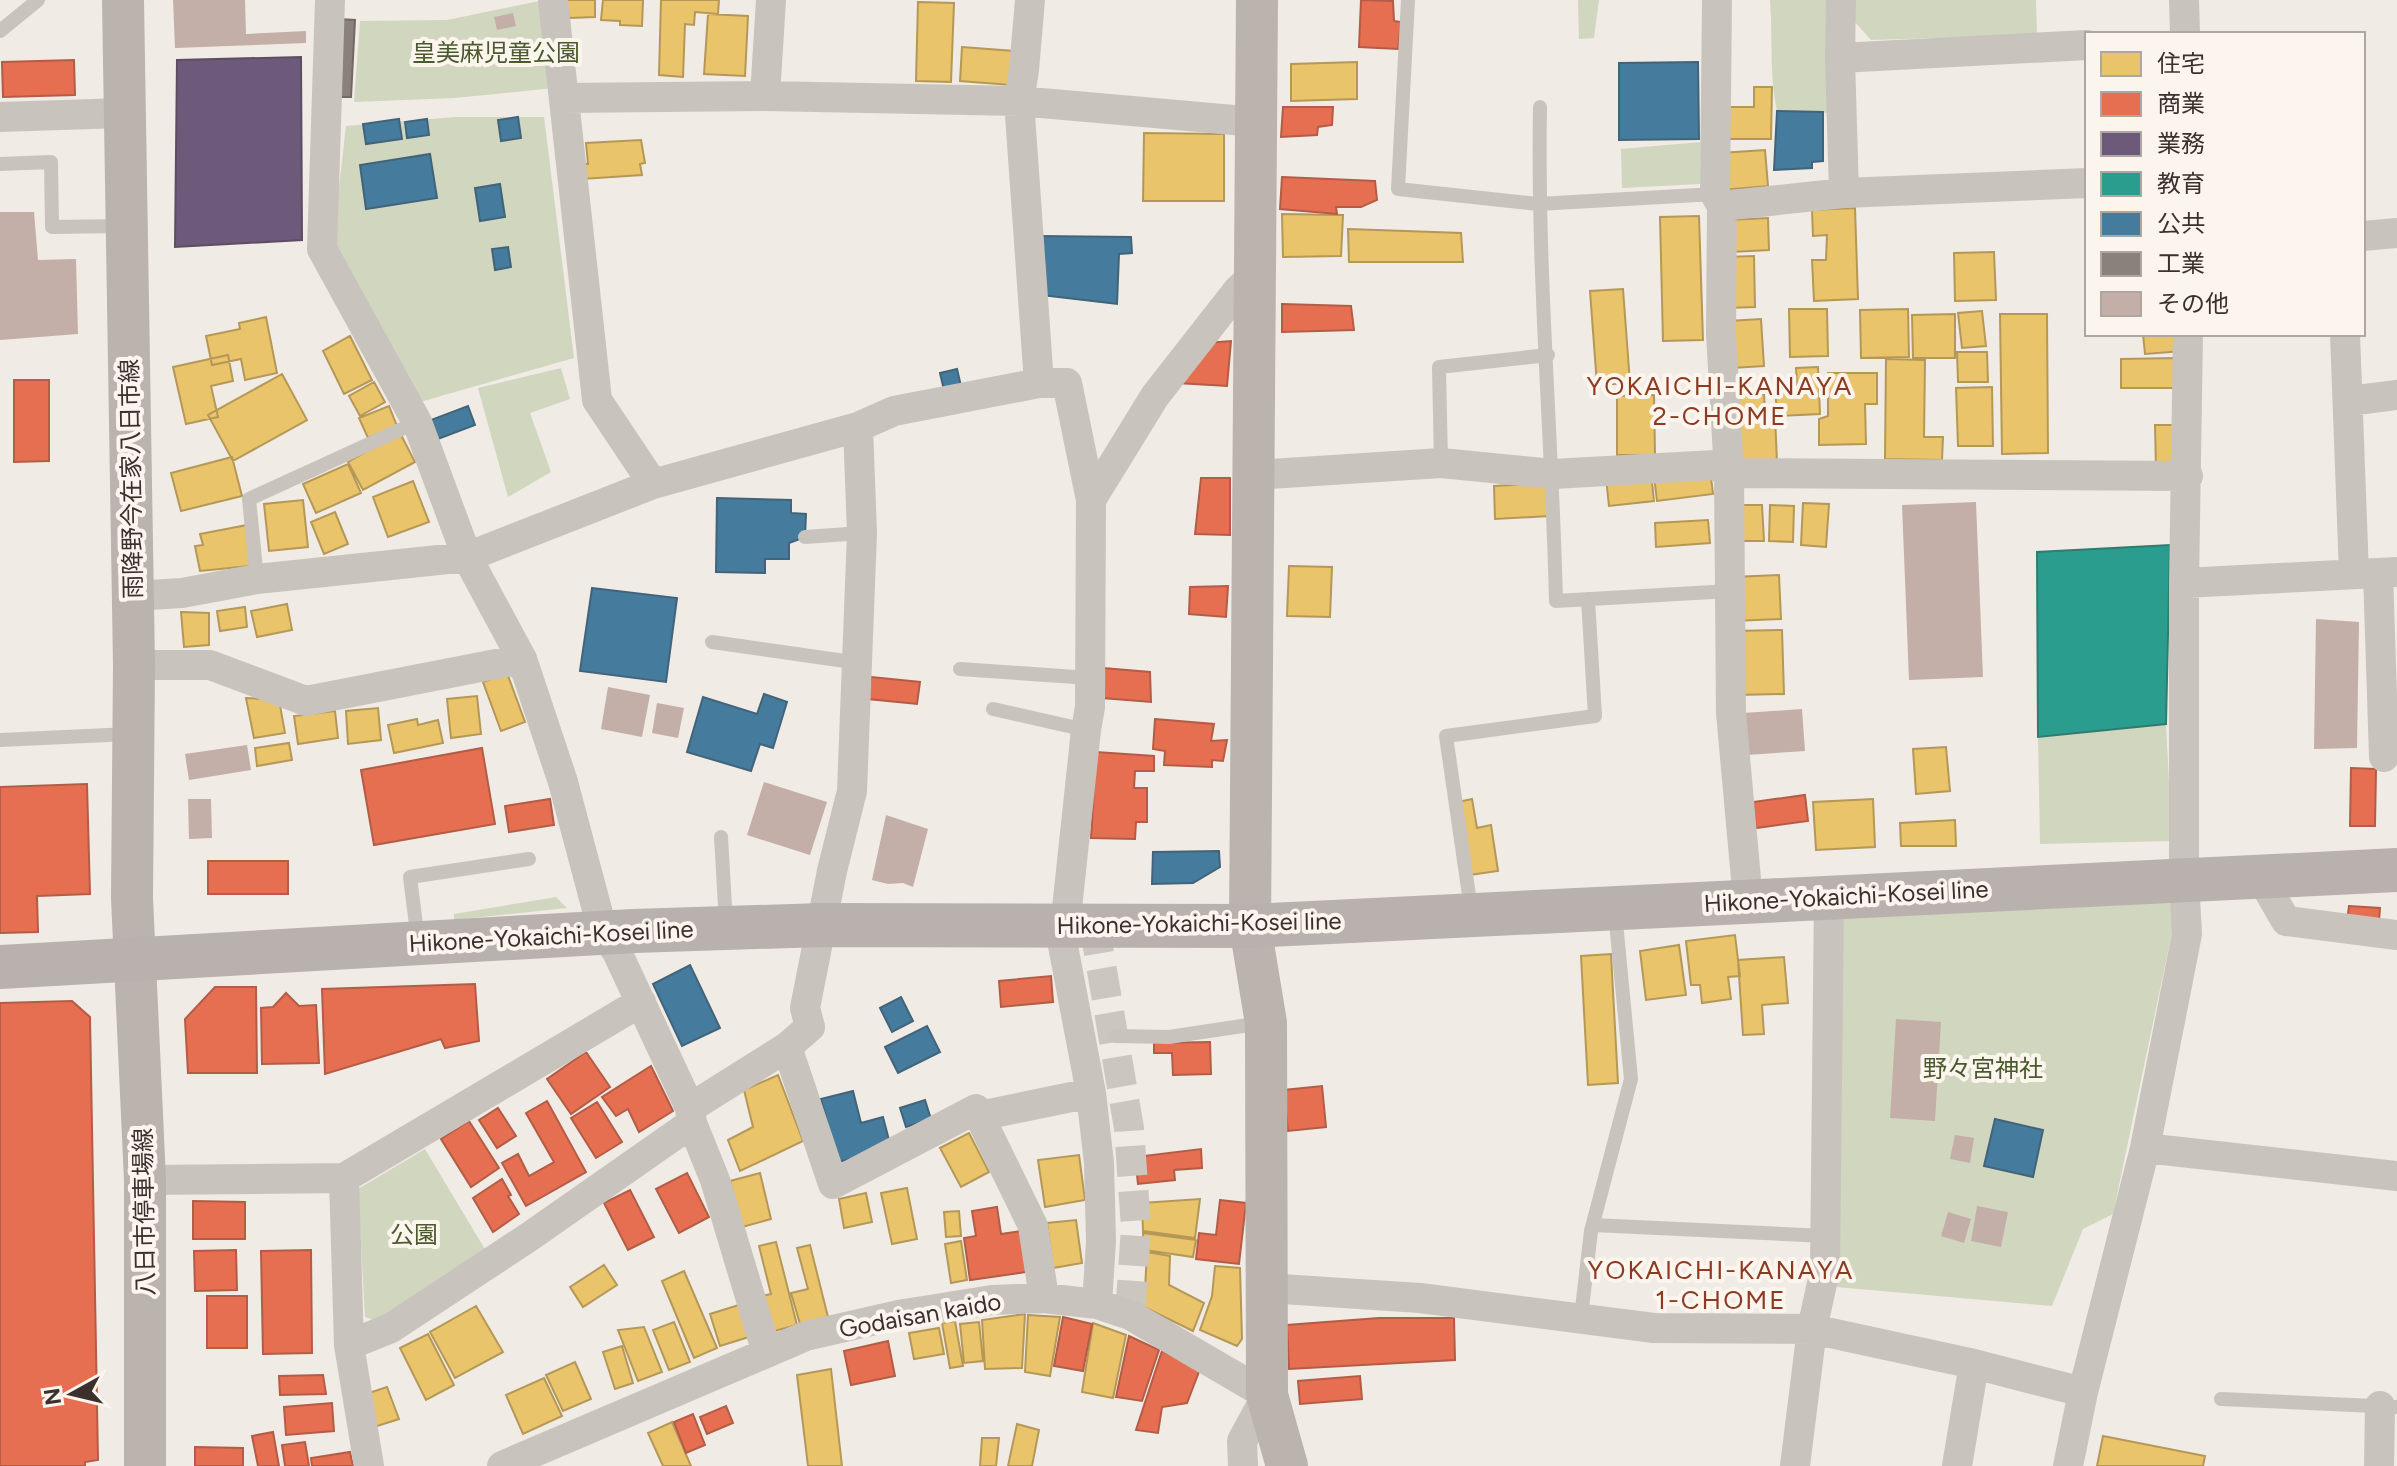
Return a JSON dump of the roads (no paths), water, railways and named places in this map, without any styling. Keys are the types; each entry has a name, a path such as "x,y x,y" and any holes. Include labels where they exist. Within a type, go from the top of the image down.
{"main road":[{"name":"Hikone-Yokaichi-Kosei line","path":"0,967 603,932 822,925 1250,926 2397,870"}],"street":[{"name":"雨降野今在家八日市線","path":"123,0 134,665 134,957"},
{"path":"330,0 322,249 417,422 467,557 522,659 563,782 603,932 617,952 641,1002 691,1116 715,1180 767,1353"},
{"path":"553,0 597,400 653,484"},
{"path":"765,96 771,0"},
{"path":"1030,0 1019,101 1039,383"},
{"path":"1257,0 1250,926 1266,1023 1267,1395 1287,1466"},
{"path":"1717,0 1718,200 1729,473 1731,713 1748,901"},
{"path":"1841,0 1844,193"},
{"path":"2184,0 2185,32"},
{"path":"1840,58 2085,45"},
{"path":"564,98 765,96 1019,101 1256,122"},
{"path":"0,117 123,113"},
{"path":"1718,200 2085,183"},
{"path":"2365,236 2397,233"},
{"path":"1091,500 1155,396 1238,290 1256,274"},
{"path":"2068,1466 2083,1392 2145,1148 2187,934 2184,880 2184,583 2188,336"},
{"path":"2345,336 2349,401 2376,573 2384,757"},
{"path":"133,596 182,593 257,579 467,557 653,484 858,427 894,411 1039,383 1067,383 1091,500 1090,707 1064,956 1091,1093 1099,1163 1101,1241 1097,1304"},
{"path":"2349,401 2397,395"},
{"path":"349,1345 391,1328 529,1237 810,1027 805,1008 832,871 852,791 862,533 858,427"},
{"path":"1254,475 1441,463 1553,474 1715,465 1729,473 2188,476"},
{"path":"2184,583 2376,573"},
{"path":"134,665 210,665 306,701 522,659"},
{"path":"2260,876 2286,921 2397,935"},
{"path":"1795,1466 1812,1329 1825,1270 1829,897"},
{"name":"八日市停車場線","path":"134,957 145,1180 145,1466"},
{"path":"145,1180 344,1178 641,1002"},
{"path":"787,1047 833,1184 976,1109 1033,1226 1044,1298"},
{"path":"979,1116 1091,1093"},
{"path":"2145,1148 2397,1176"},
{"path":"344,1178 349,1345 369,1466"},
{"path":"1266,1288 1420,1298 1654,1328 1812,1329 1974,1364 2083,1392"},
{"name":"Godaisan kaido","path":"502,1466 806,1336 898,1315 992,1300 1044,1298 1097,1304 1130,1315 1267,1395"},
{"path":"1957,1466 1974,1364"},
{"path":"1243,1466 1242,1441 1267,1395"},
{"path":"2379,1466 2388,1406"}],"lane":[{"path":"0,31 38,0"},
{"path":"1408,0 1398,189 1538,204 1718,200"},
{"path":"1540,107 1538,204 1548,355 1556,601 1730,591"},
{"path":"0,164 51,162 52,227 126,226"},
{"path":"1441,463 1439,367 1548,355"},
{"path":"257,579 249,499 417,422"},
{"path":"805,537 862,533"},
{"path":"1471,915 1446,736 1595,716 1588,599"},
{"path":"712,642 859,663"},
{"path":"960,669 1090,678"},
{"path":"993,709 1086,730"},
{"path":"0,740 134,734"},
{"path":"721,837 727,928"},
{"path":"419,941 410,877 529,859"},
{"path":"1581,1317 1593,1225 1631,1079 1615,908"},
{"path":"1115,1036 1169,1037 1266,1023"},
{"path":"1593,1225 1825,1236"},
{"path":"2221,1399 2388,1406"}],"tunnel":[{"path":"1094,924 1129,1128 1136,1227 1130,1315"}],"district":[{"name":"YOKAICHI-KANAYA 2-CHOME","path":"1720,401"},
{"name":"YOKAICHI-KANAYA 1-CHOME","path":"1721,1285"}],"park label":[{"name":"皇美麻児童公園","path":"496,52"},
{"name":"野々宮神社","path":"1983,1068"},
{"name":"公園","path":"414,1234"}]}
